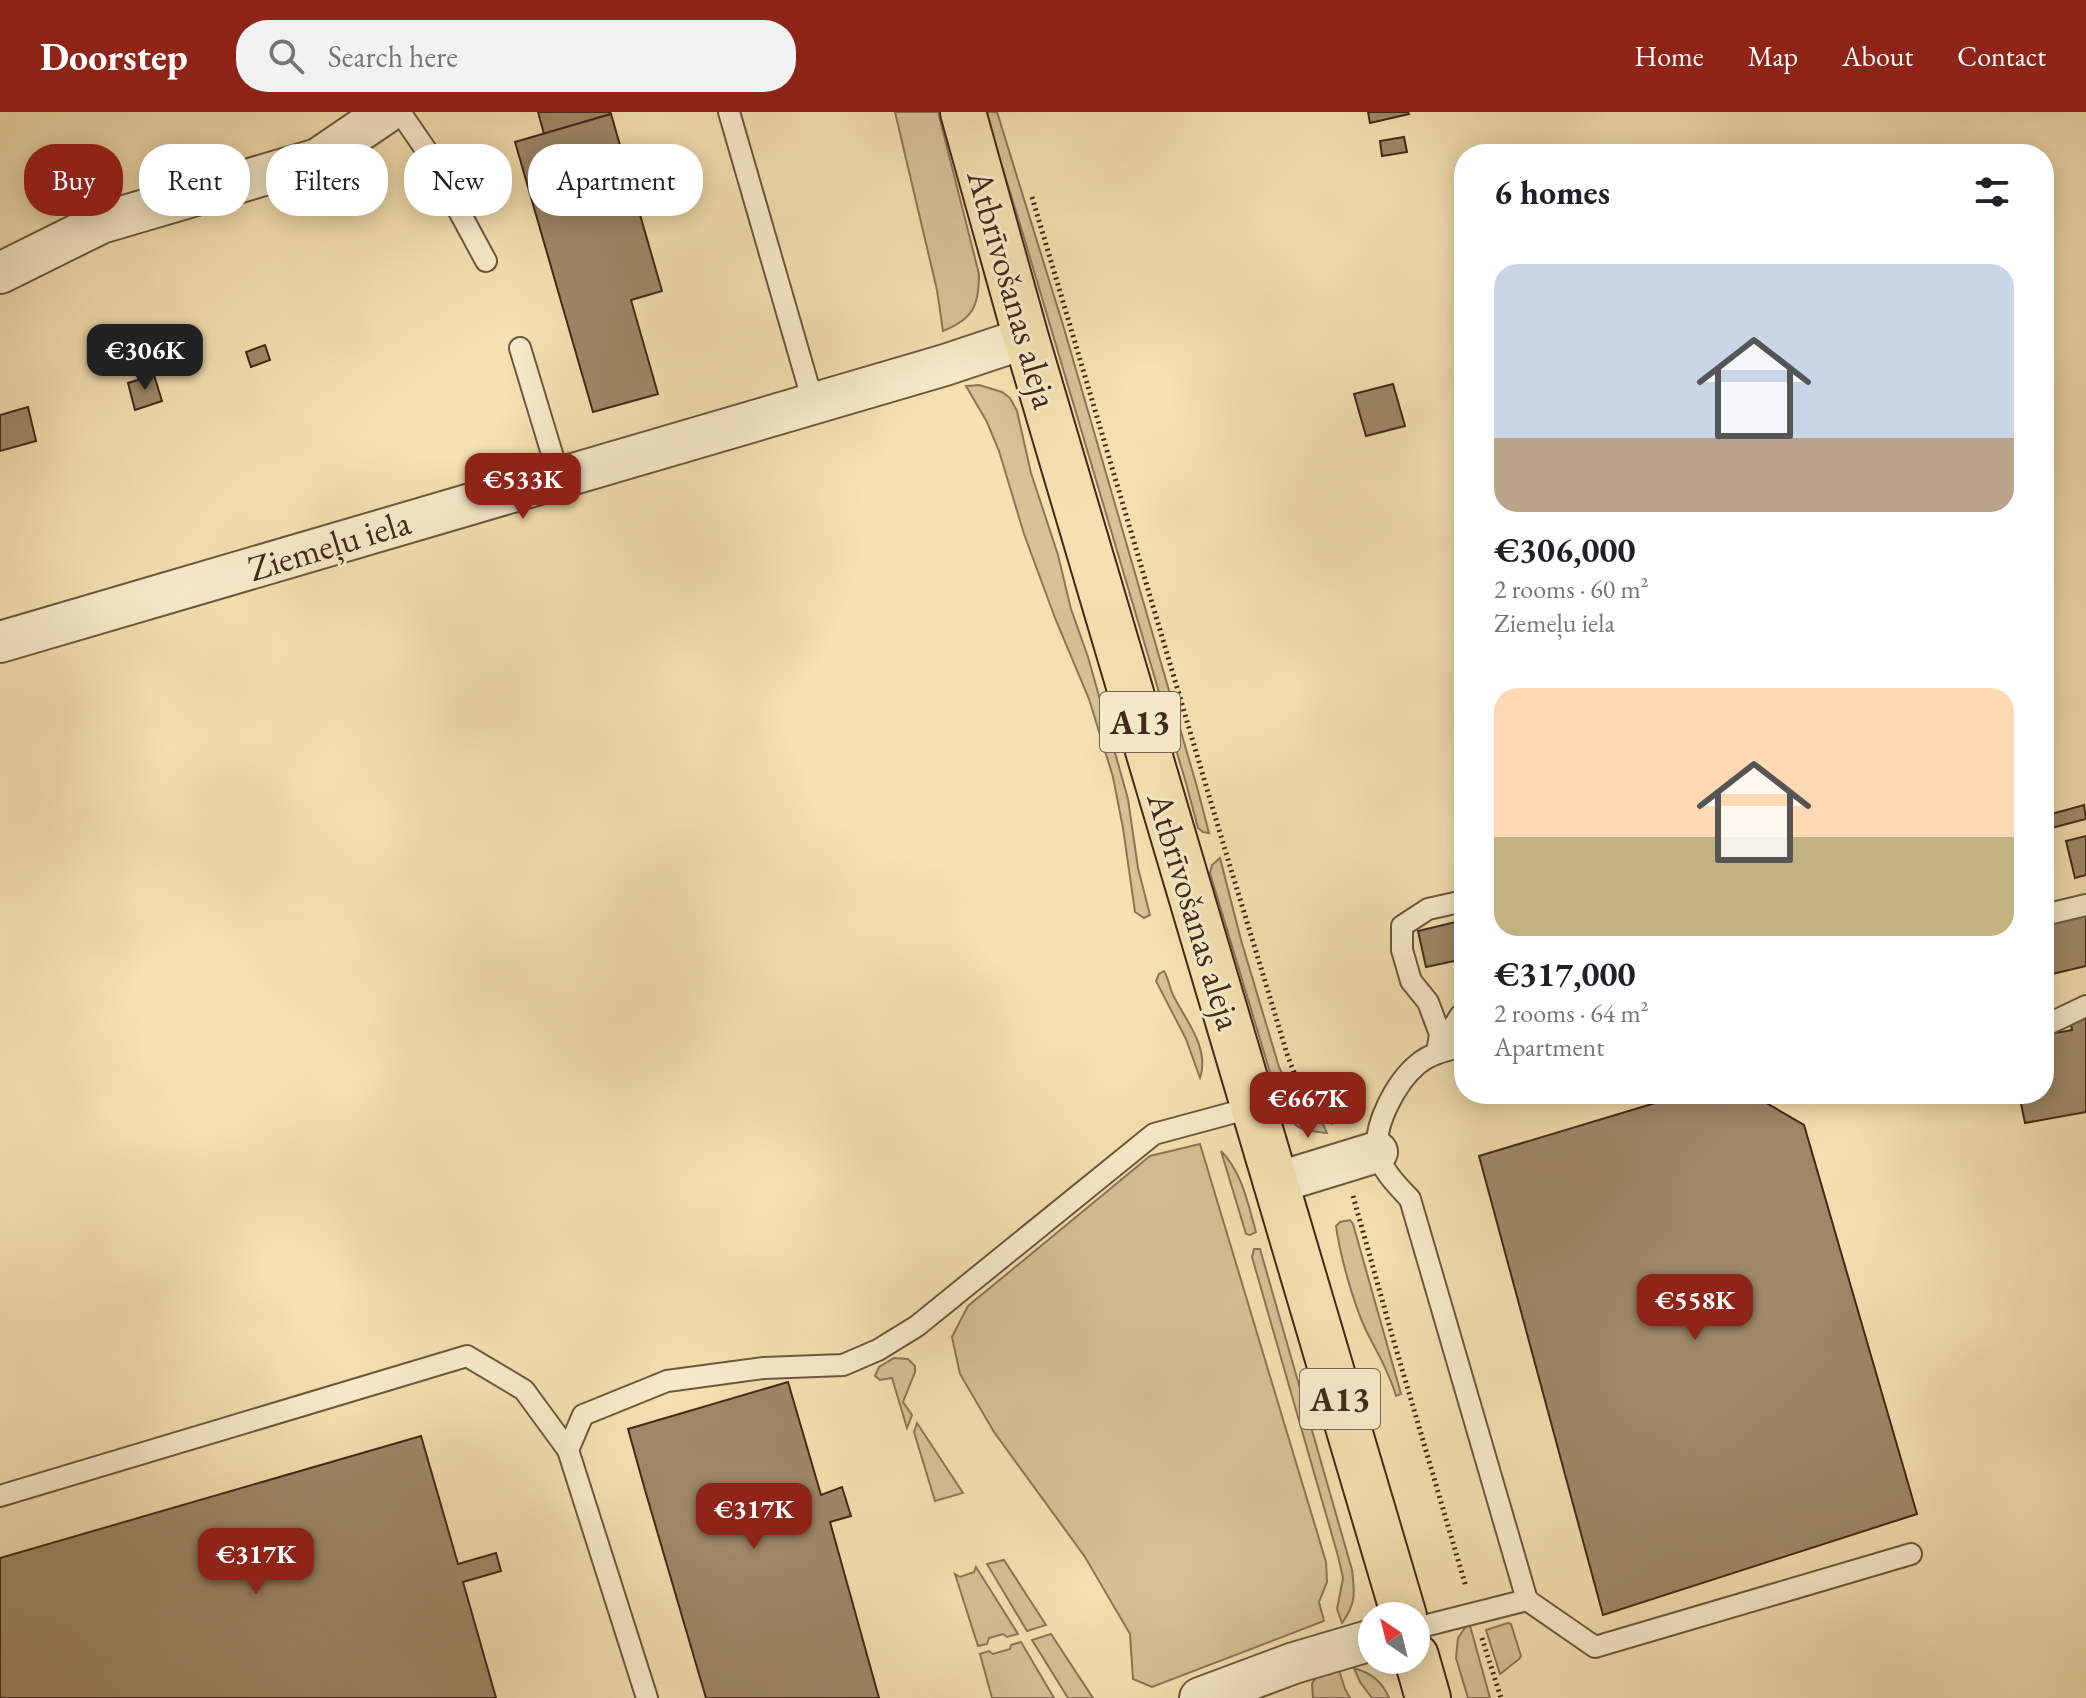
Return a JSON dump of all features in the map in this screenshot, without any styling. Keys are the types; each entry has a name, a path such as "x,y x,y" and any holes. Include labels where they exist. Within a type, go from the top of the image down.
{"main road":[{"name":"Atbrīvošanas aleja","path":"963,112 1026,338 1400,1602"},
{"path":"1421,1674 1428,1698"}],"street":[{"path":"0,273 101,223 318,159 387,112"},
{"name":"Ziemeļu iela","path":"0,642 945,365 1026,338"},
{"path":"1276,1183 1361,1157"},
{"path":"1215,1695 1294,1663 1358,1644"}],"lane":[{"path":"400,112 426,150 486,261"},
{"path":"729,112 813,402"},
{"path":"520,348 559,477"},
{"path":"1437,1053 1440,1034 1428,1002 1411,981 1402,950 1402,926 1428,909 1454,903"},
{"path":"2054,913 2086,905"},
{"path":"2054,1021 2086,1006"},
{"path":"1437,1053 1454,1026"},
{"path":"1454,1049 1437,1053 1418,1064 1404,1079 1361,1157 1387,1172 1410,1199 1527,1600 1595,1647 1911,1554"},
{"path":"568,1450 583,1415 667,1381 764,1368 843,1365 878,1350 917,1326 1154,1134 1254,1107"},
{"path":"0,1496 467,1356 524,1390 568,1450 647,1698"},
{"path":"1430,1624 1527,1600"}],"path":[{"path":"1030,190 1288,1057 1297,1080 1328,1110 1337,1130 1361,1157 1392,1335 1501,1698"}],"shaded area":[{"path":"895,112 938,112 979,274 978,295 972,310 961,322 943,331 937,290"},
{"path":"985,112 997,112 1063,325 1209,833 1198,828"},
{"path":"979,385 1002,392 1010,398 1017,411 1031,473 1058,555 1128,799 1138,868 1150,915 1144,918 1135,912 1113,777 1089,699 1024,534 999,451 987,422 966,386"},
{"path":"1220,858 1279,1067 1292,1092 1316,1114 1327,1133 1301,1128 1281,1109 1210,873 1212,865"},
{"path":"1164,971 1199,1045 1202,1056 1200,1078 1186,1039 1156,981"},
{"path":"1200,1144 1326,1562 1327,1582 1319,1602 1324,1621 1152,1687 1133,1679 1130,1634 1085,1557 994,1432 960,1374 952,1337 968,1306 1150,1156"},
{"path":"1221,1151 1243,1189 1256,1232 1250,1235 1246,1234"},
{"path":"1350,1220 1401,1394 1396,1396 1360,1317 1344,1264 1336,1226"},
{"path":"1254,1249 1260,1249 1352,1570 1353,1598 1342,1623 1337,1609 1343,1578 1338,1556 1252,1257"},
{"path":"894,1358 908,1359 915,1366 903,1402 912,1415 907,1428 892,1378 880,1380 875,1376 879,1367"},
{"path":"917,1423 963,1493 935,1501 914,1432"},
{"path":"1004,1560 1046,1625 1027,1631 987,1564"},
{"path":"976,1567 1018,1634 989,1638 987,1644 978,1646 955,1574 960,1577 974,1572"},
{"path":"1469,1622 1490,1698 1468,1698 1456,1658 1458,1638"},
{"path":"1511,1624 1521,1656 1500,1674 1486,1630"},
{"path":"1051,1634 1093,1698 1068,1698 1032,1640"},
{"path":"1021,1642 1054,1698 992,1698 980,1654 989,1651 993,1654"},
{"path":"1354,1668 1358,1669 1358,1674 1369,1674 1375,1678 1389,1698 1372,1698"},
{"path":"1339,1670 1350,1698 1313,1698 1312,1684 1317,1675"}],"building":[{"path":"538,112 610,112 611,114 544,134"},
{"path":"1368,112 1408,112 1409,114 1370,123"},
{"path":"611,114 620,144 528,144 528,187 515,142"},
{"path":"1404,137 1407,152 1382,156 1380,141"},
{"path":"536,216 640,216 662,291 631,300 658,394 593,412"},
{"path":"265,345 270,360 251,367 246,352"},
{"path":"154,375 162,401 135,410 128,383"},
{"path":"1393,384 1405,426 1366,436 1354,394"},
{"path":"28,407 36,441 0,451 0,415"},
{"path":"2084,805 2086,819 2054,827 2054,813"},
{"path":"2086,836 2086,875 2075,878 2066,841"},
{"path":"2086,913 2086,966 2054,974 2054,921"},
{"path":"1454,922 1454,961 1426,967 1418,931"},
{"path":"2086,1016 2086,1112 2025,1123 2021,1104 2054,1104 2054,1033 2072,1030 2070,1019"},
{"path":"1652,1104 1768,1104 1804,1125 1917,1514 1603,1615 1479,1156"},
{"path":"788,1382 821,1495 842,1487 851,1516 830,1522 879,1698 706,1698 645,1490 628,1429"},
{"path":"421,1436 458,1564 496,1553 501,1571 463,1582 496,1698 0,1698 0,1558"}]}
